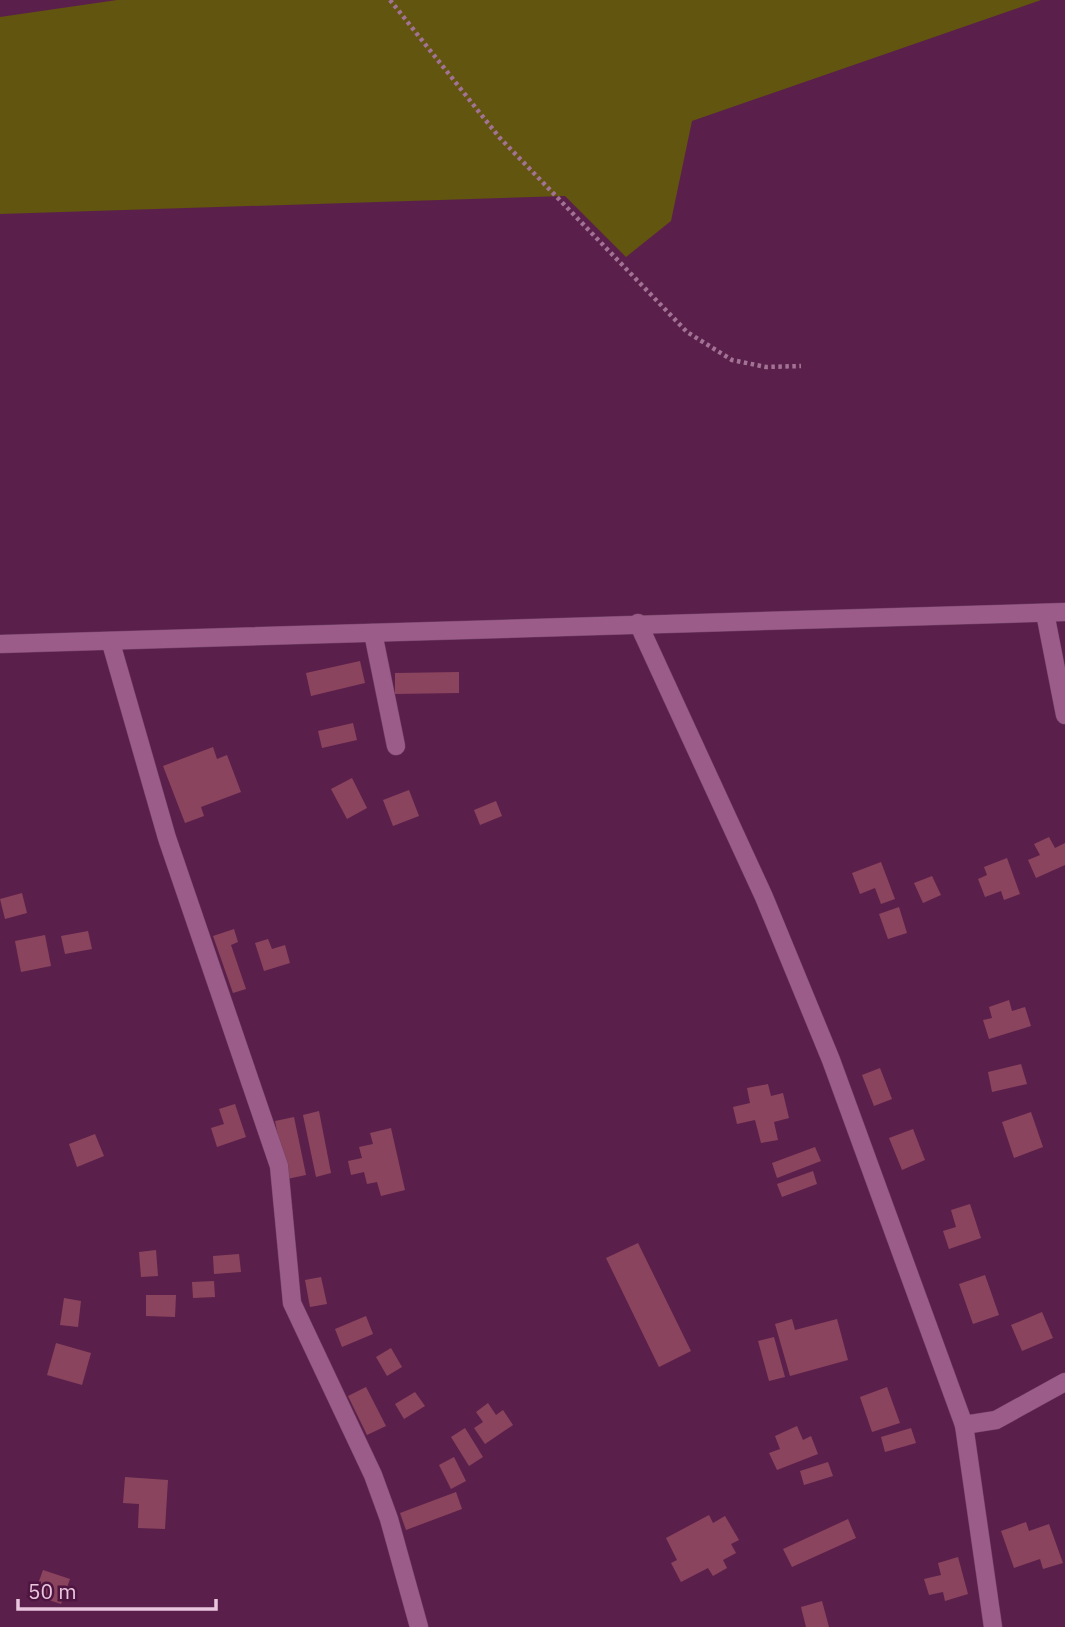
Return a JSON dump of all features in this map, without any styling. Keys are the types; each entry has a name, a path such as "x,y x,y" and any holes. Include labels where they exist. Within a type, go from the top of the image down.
{"street":[{"path":"1045,612 1065,715"},
{"path":"0,645 638,623 1065,612"},
{"path":"638,623 764,897 831,1059 964,1425 993,1627"},
{"path":"373,633 396,746"},
{"path":"111,643 167,838 279,1167 292,1303 373,1475 389,1519 419,1627"},
{"path":"964,1425 996,1420 1065,1382"}],"path":[{"path":"390,0 499,137 687,331 732,360 766,367 802,366"}],"shaded area":[{"path":"117,0 1041,0 692,121 671,221 626,257 565,196 0,214 0,17"}],"building":[{"path":"360,661 365,683 311,696 306,673"},
{"path":"459,672 459,693 395,694 395,673"},
{"path":"353,723 357,740 322,748 318,731"},
{"path":"213,747 217,759 227,755 241,792 201,807 204,816 185,823 163,766"},
{"path":"352,778 367,808 347,819 331,789"},
{"path":"409,790 419,816 393,826 383,800"},
{"path":"496,801 502,816 480,825 474,810"},
{"path":"1049,837 1055,848 1065,843 1065,865 1036,878 1028,860 1040,855 1034,844"},
{"path":"1007,858 1020,894 1004,900 1001,891 985,897 978,879 987,875 984,867"},
{"path":"881,862 895,899 881,904 875,888 860,894 852,873"},
{"path":"932,876 941,895 923,903 914,883"},
{"path":"22,893 27,913 5,919 0,899"},
{"path":"899,907 907,933 888,939 879,914"},
{"path":"234,929 238,942 231,945 246,989 233,993 213,936"},
{"path":"88,931 92,949 65,954 61,936"},
{"path":"45,935 51,966 21,972 15,941"},
{"path":"268,939 272,949 285,945 290,963 264,971 255,943"},
{"path":"1009,1000 1012,1011 1025,1007 1031,1026 989,1039 983,1020 992,1018 989,1007"},
{"path":"1021,1064 1027,1084 992,1092 988,1072"},
{"path":"880,1068 892,1099 874,1106 862,1075"},
{"path":"768,1084 771,1096 783,1093 789,1118 774,1122 778,1140 761,1143 755,1120 737,1124 733,1107 750,1103 747,1088"},
{"path":"235,1104 246,1137 217,1147 211,1128 224,1124 219,1109"},
{"path":"319,1111 331,1173 316,1177 303,1115"},
{"path":"1031,1112 1043,1147 1014,1158 1002,1122"},
{"path":"294,1117 306,1175 287,1179 275,1121"},
{"path":"391,1128 405,1190 381,1196 377,1182 367,1184 364,1172 351,1175 348,1161 362,1158 359,1147 373,1144 370,1133"},
{"path":"913,1129 925,1160 902,1170 889,1138"},
{"path":"95,1134 104,1156 77,1167 69,1144"},
{"path":"815,1147 821,1161 777,1178 772,1163"},
{"path":"813,1171 817,1184 782,1197 777,1184"},
{"path":"970,1204 981,1238 949,1249 943,1231 956,1227 951,1210"},
{"path":"638,1243 691,1351 659,1367 606,1258"},
{"path":"156,1250 158,1276 141,1277 139,1252"},
{"path":"239,1254 241,1272 214,1274 213,1256"},
{"path":"985,1275 999,1315 973,1324 959,1284"},
{"path":"321,1277 327,1304 310,1307 305,1280"},
{"path":"214,1281 215,1297 193,1298 192,1282"},
{"path":"146,1295 176,1295 175,1317 146,1316"},
{"path":"64,1298 81,1301 78,1327 60,1325"},
{"path":"1042,1312 1053,1338 1022,1351 1011,1325"},
{"path":"366,1316 373,1334 342,1347 335,1329"},
{"path":"792,1319 795,1330 837,1319 848,1360 790,1376 775,1324"},
{"path":"774,1337 785,1377 769,1381 758,1341"},
{"path":"56,1343 91,1353 82,1385 47,1375"},
{"path":"391,1348 402,1367 387,1376 376,1357"},
{"path":"366,1387 386,1426 367,1435 348,1396"},
{"path":"887,1387 900,1423 872,1432 860,1397"},
{"path":"415,1392 425,1406 404,1419 395,1404"},
{"path":"488,1403 496,1415 503,1410 513,1425 485,1444 474,1428 483,1422 476,1412"},
{"path":"797,1426 803,1440 811,1436 818,1454 777,1470 769,1453 780,1449 775,1436"},
{"path":"465,1428 483,1457 469,1466 451,1437"},
{"path":"911,1428 916,1443 885,1452 881,1437"},
{"path":"454,1457 466,1481 451,1489 439,1465"},
{"path":"828,1462 833,1476 804,1485 800,1471"},
{"path":"125,1477 168,1480 165,1529 138,1528 139,1504 123,1503"},
{"path":"456,1492 462,1509 406,1530 400,1513"},
{"path":"709,1515 713,1523 725,1516 739,1540 731,1544 736,1553 723,1560 727,1568 713,1576 708,1568 681,1582 671,1563 677,1560 666,1538"},
{"path":"848,1519 856,1538 792,1567 783,1549"},
{"path":"1026,1522 1029,1531 1049,1524 1063,1563 1043,1569 1040,1559 1014,1568 1001,1531"},
{"path":"958,1557 968,1594 945,1601 943,1592 929,1595 924,1579 941,1575 938,1563"},
{"path":"43,1570 70,1579 61,1604 34,1595"},
{"path":"822,1601 829,1627 806,1627 801,1607"}]}
